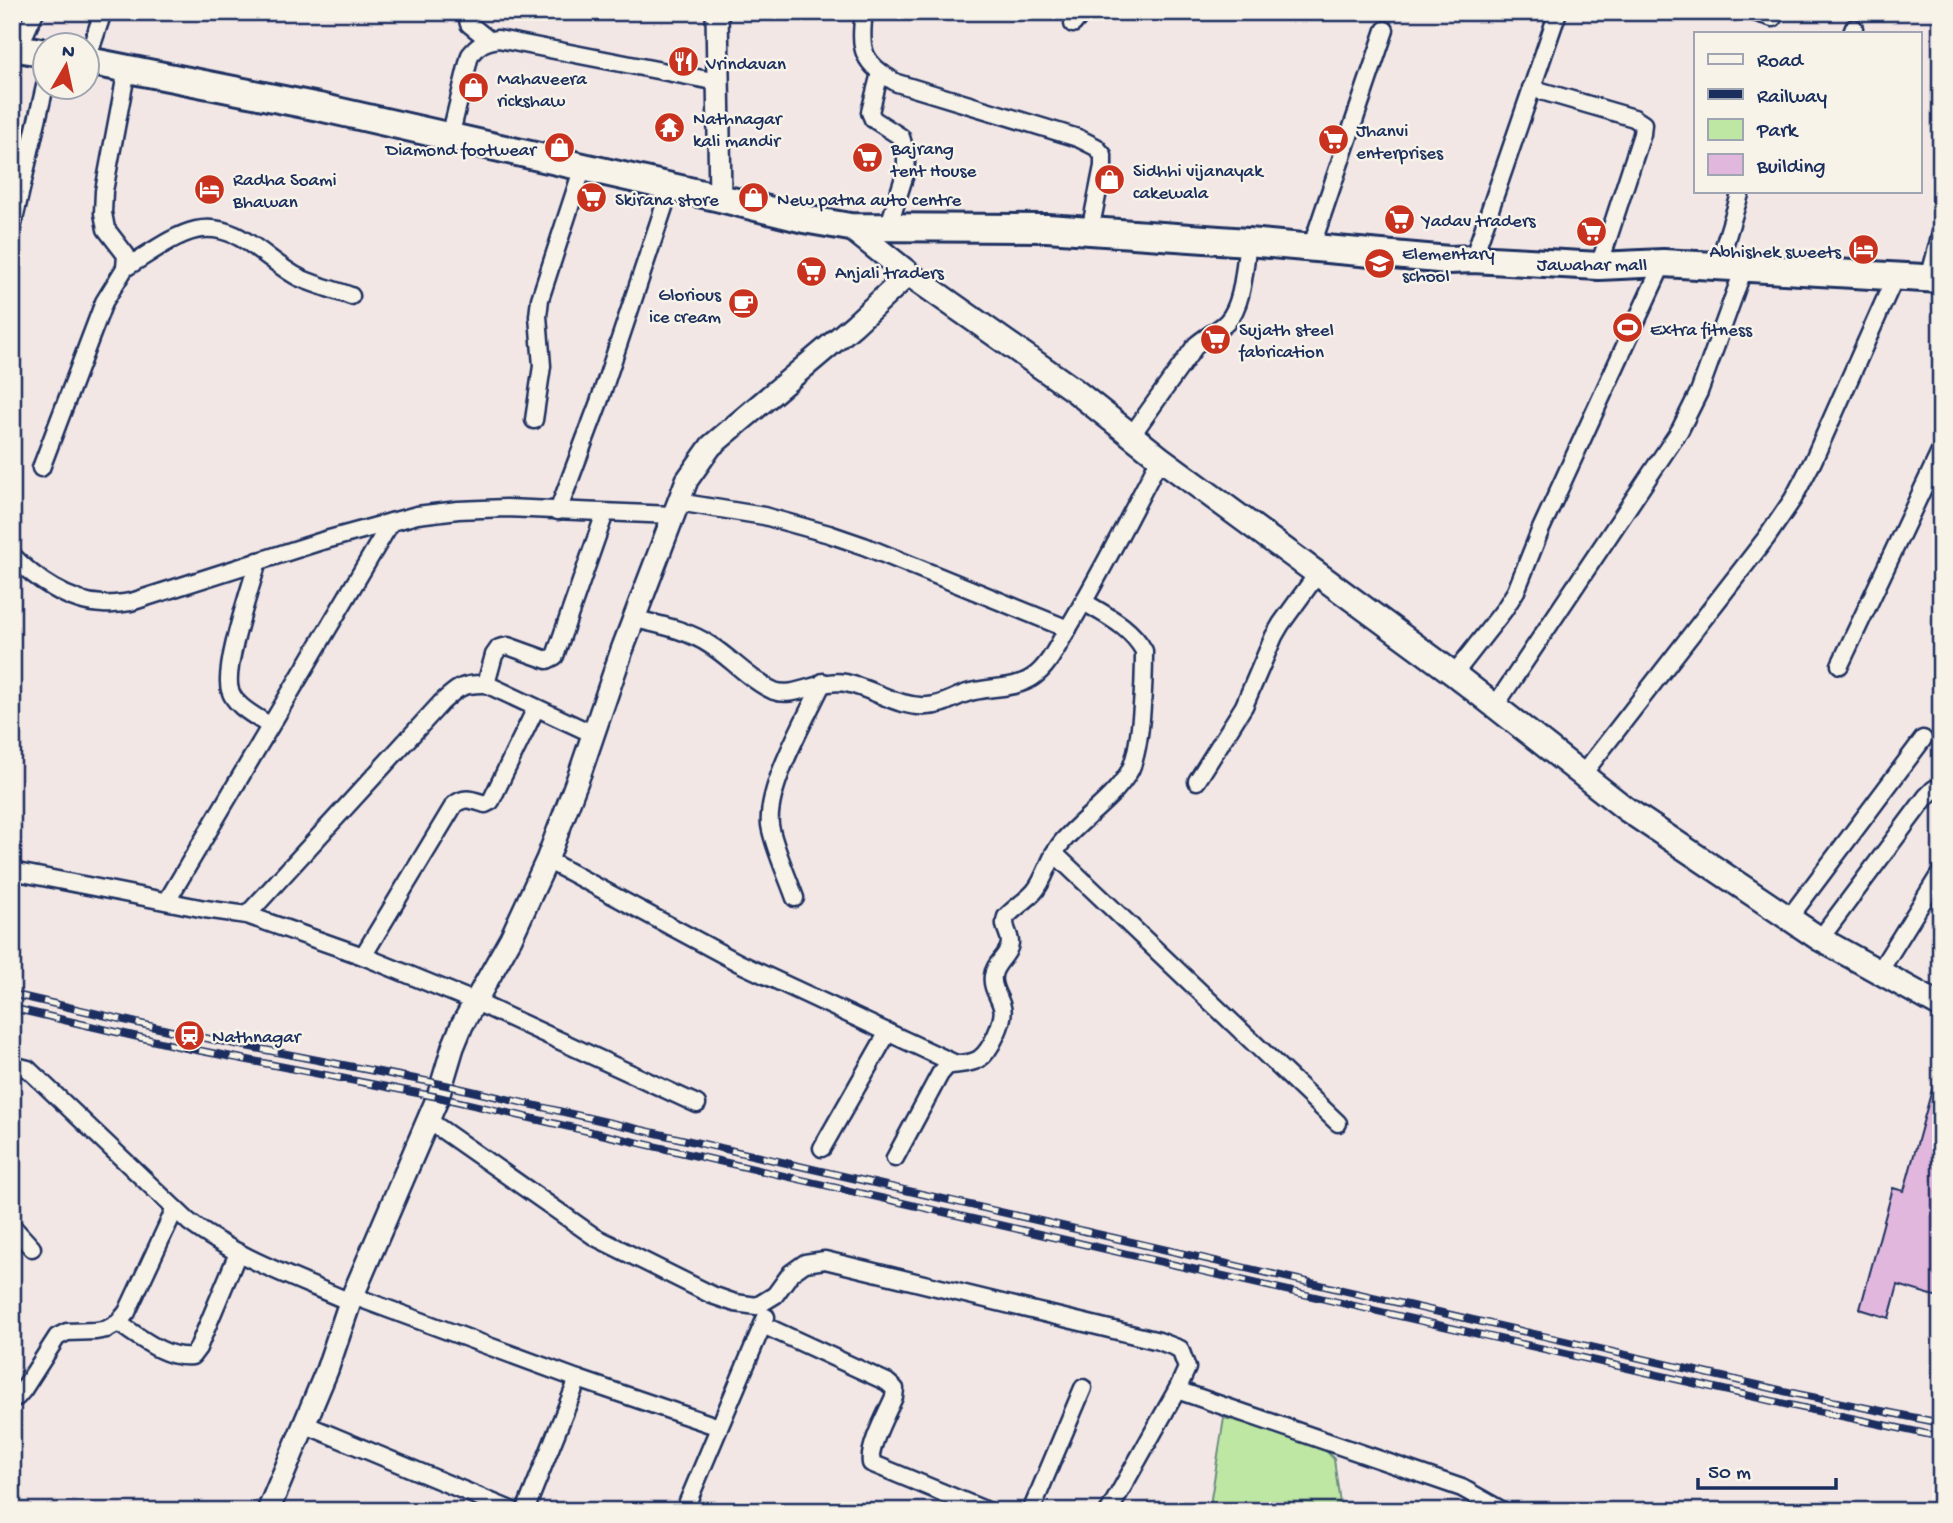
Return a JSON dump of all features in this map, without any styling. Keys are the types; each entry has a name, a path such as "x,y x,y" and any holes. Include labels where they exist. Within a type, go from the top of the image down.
{"main road":[{"path":"102,63 319,107 850,228 1090,231 1449,260 1598,266 1663,263 1935,279"},
{"path":"850,228 909,274 1074,390 1160,458 1454,674 1626,809 1820,939 1941,1006"}],"street":[{"path":"15,48 34,12"},
{"path":"97,32 103,12"},
{"path":"466,12 470,24 489,40"},
{"path":"717,12 720,198"},
{"path":"864,12 862,30 869,64 897,83 1078,138 1096,147 1103,155 1103,166 1090,231"},
{"path":"1473,259 1558,12"},
{"path":"1754,12 1773,18"},
{"path":"1311,248 1385,30"},
{"path":"450,137 470,55 478,45 489,40 498,39 718,82"},
{"path":"41,468 104,302 125,268 126,255 106,229 103,212 104,191 127,69"},
{"path":"880,73 870,112 873,119 901,137 906,154 905,171 888,228"},
{"path":"1531,88 1634,118 1643,124 1598,266"},
{"path":"12,228 41,102"},
{"path":"534,420 542,366 538,316 540,299 583,167"},
{"path":"558,511 599,401 671,186"},
{"path":"1495,706 1680,430 1699,392 1731,267 1741,192"},
{"path":"125,268 176,238 194,230 212,228 233,233 299,277 351,296"},
{"path":"1935,279 1941,233"},
{"path":"1131,436 1196,345 1229,320 1237,306 1248,242"},
{"path":"1454,674 1516,591 1540,531 1663,263"},
{"path":"268,1511 327,1370 352,1299 438,1097 458,1036 511,938 547,860 622,650 687,480 711,446 854,325 909,274"},
{"path":"1582,775 1767,537 1793,499 1813,461 1895,277"},
{"path":"1840,665 1941,450"},
{"path":"635,619 681,632 709,644 776,692 802,690 823,682 843,682 867,688 908,705 929,706 967,692 1021,684 1046,666 1084,603 1160,458"},
{"path":"12,555 36,576 58,590 80,601 104,604 131,602 322,541 417,515 457,510 605,513 676,509 764,516 830,534 1068,629"},
{"path":"486,684 494,655 499,648 508,646 547,660 555,656 605,513"},
{"path":"167,901 391,522"},
{"path":"258,561 232,656 230,690 238,704 270,726"},
{"path":"1197,781 1244,706 1274,636 1318,573"},
{"path":"895,1158 940,1074 947,1066 980,1059 994,1040 1004,1014 992,983 993,972 1010,943 1004,923 1012,910 1035,891 1062,842 1116,789 1129,772 1138,745 1144,651 1138,639 1128,629 1084,603"},
{"path":"796,898 770,828 769,814 779,777 823,682"},
{"path":"247,915 456,689 469,683 486,684 593,734"},
{"path":"363,956 454,805 460,800 469,799 485,804 491,801 536,708"},
{"path":"1789,918 1923,739"},
{"path":"1820,939 1926,797 1934,789 1941,789"},
{"path":"1054,853 1338,1123"},
{"path":"547,860 739,963 956,1063"},
{"path":"12,871 247,915 363,956 476,1002 697,1104"},
{"path":"1879,972 1941,872"},
{"path":"822,1148 888,1032"},
{"path":"12,1065 28,1069 175,1209 211,1238 238,1254 352,1299 719,1427"},
{"path":"428,1120 595,1237 712,1295 735,1303 757,1306 775,1295"},
{"path":"12,1396 17,1397 23,1390 57,1337 67,1332 96,1332 118,1323 127,1312 175,1209"},
{"path":"12,1226 32,1248"},
{"path":"118,1323 163,1351 183,1357 192,1356 198,1348 238,1254"},
{"path":"684,1511 775,1295 791,1273 805,1263 825,1260 1159,1341 1180,1349 1187,1368 1109,1511"},
{"path":"763,1325 887,1382 895,1389 872,1448 871,1463 987,1511"},
{"path":"525,1511 578,1379"},
{"path":"1031,1511 1083,1388"},
{"path":"1177,1390 1453,1485 1503,1511"},
{"path":"304,1424 513,1511"}],"green space":[{"path":"1224,1418 1314,1438 1334,1459 1341,1511 1209,1511"}],"building":[{"path":"1936,1075 1941,1076 1941,1298 1898,1285 1889,1318 1860,1309 1893,1188 1904,1191"}],"railway":[{"path":"12,994 189,1035 441,1084 1797,1394 1941,1423"},
{"path":"12,1008 186,1048 438,1097 1794,1406 1941,1437"}],"place":[{"name":"Vrindavan","path":"683,62"},
{"name":"Mahaveera rickshaw","path":"474,88"},
{"name":"Nathnagar kali mandir","path":"670,128"},
{"name":"Jhanvi enterprises","path":"1333,140"},
{"name":"Diamond footwear","path":"559,148"},
{"name":"Bajrang tent House","path":"868,158"},
{"name":"Sidhhi vijanayak cakewala","path":"1110,180"},
{"name":"Radha Soami Bhawan","path":"210,189"},
{"name":"Skirana store","path":"592,198"},
{"name":"New patna auto centre","path":"754,198"},
{"name":"Yadav traders","path":"1399,219"},
{"name":"Jawahar mall","path":"1592,232"},
{"name":"Abhishek sweets","path":"1864,250"},
{"name":"Elementary school","path":"1379,263"},
{"name":"Anjali traders","path":"812,271"},
{"name":"Glorious ice cream","path":"744,304"},
{"name":"Extra fitness","path":"1627,328"},
{"name":"Sujath steel fabrication","path":"1216,339"},
{"name":"Nathnagar","path":"189,1035"}]}
